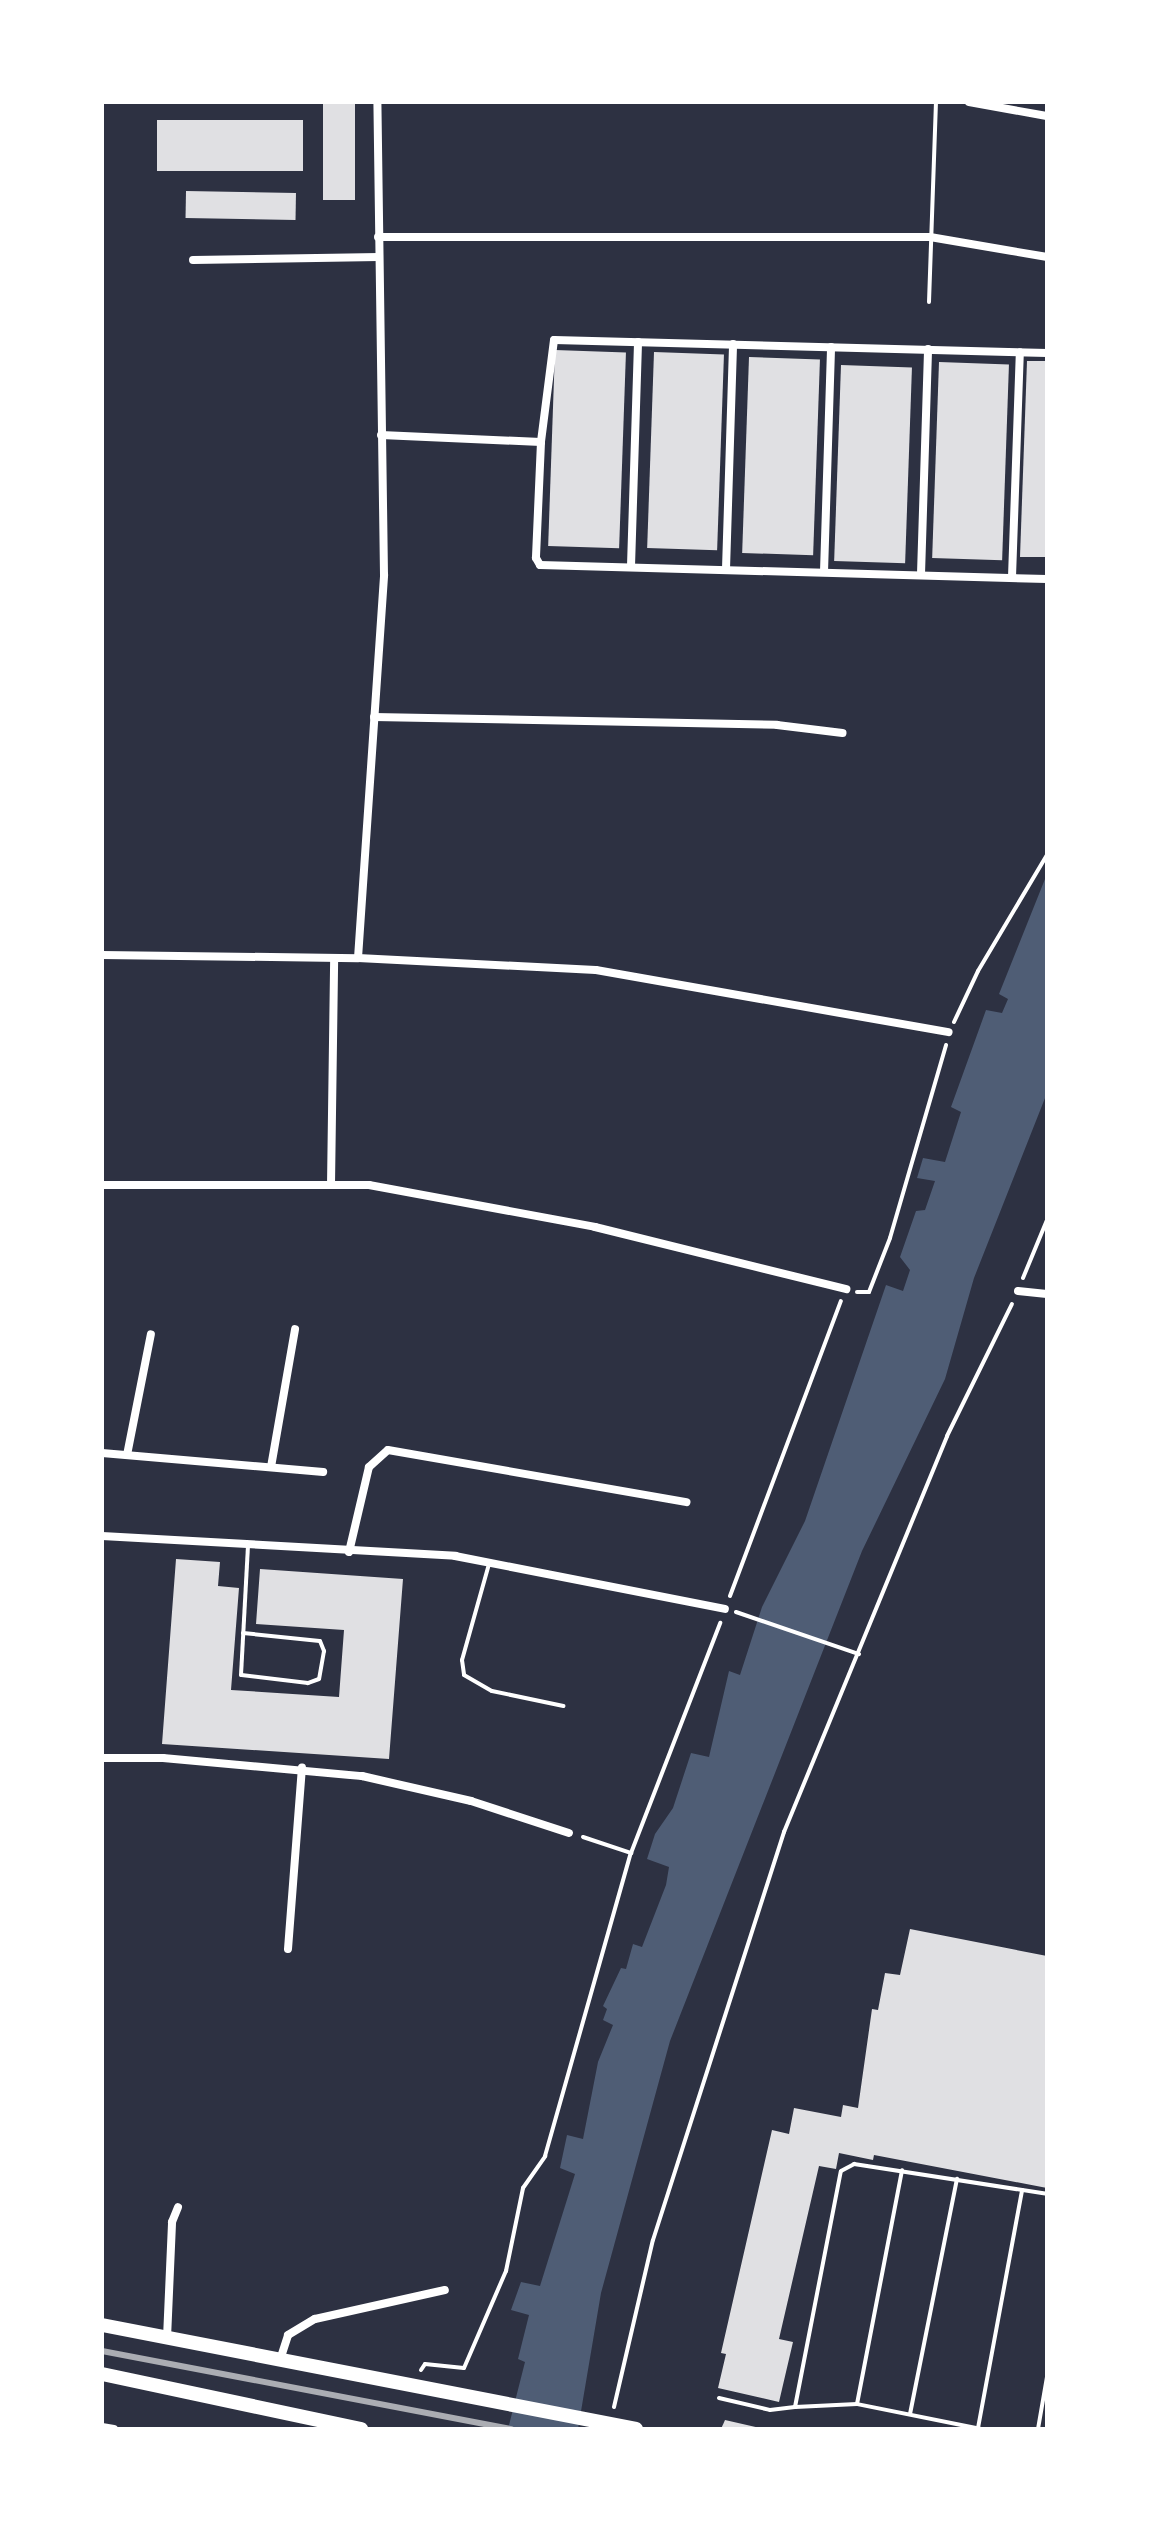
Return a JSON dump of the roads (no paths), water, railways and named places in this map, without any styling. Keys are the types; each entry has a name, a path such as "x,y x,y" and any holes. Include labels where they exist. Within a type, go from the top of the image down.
{"main road":[{"path":"102,2325 636,2429"},
{"path":"102,2374 361,2429"}],"street":[{"path":"358,958 384,575 377,102"},
{"path":"969,102 1047,116"},
{"path":"378,237 930,237 1047,257"},
{"path":"193,260 379,257"},
{"path":"1047,353 551,341 541,442 537,564 1047,579"},
{"path":"631,566 638,342"},
{"path":"726,569 733,344"},
{"path":"824,572 831,347"},
{"path":"921,574 928,349"},
{"path":"1012,577 1020,352"},
{"path":"381,435 541,442"},
{"path":"374,717 777,725 843,733"},
{"path":"102,955 358,958 596,970 949,1032"},
{"path":"331,1185 334,958"},
{"path":"102,1185 369,1185 506,1209 846,1289"},
{"path":"1018,1291 1047,1294"},
{"path":"271,1467 295,1329"},
{"path":"127,1455 151,1334"},
{"path":"349,1552 369,1467 388,1450 686,1502"},
{"path":"102,1453 323,1472"},
{"path":"102,1536 490,1562 725,1609"},
{"path":"102,1758 302,1768 471,1801 569,1833"},
{"path":"288,1949 302,1768"},
{"path":"167,2338 172,2222 178,2207"},
{"path":"280,2360 288,2335 315,2319 445,2290"},
{"path":"102,2427 114,2429"}],"lane":[{"path":"929,302 936,102"},
{"path":"243,1633 320,1641 324,1651 319,1679 308,1683 241,1675 243,1633 248,1545"},
{"path":"490,1562 462,1660 464,1675 492,1691 563,1706"},
{"path":"795,2407 841,2171 854,2164 1047,2194"},
{"path":"857,2404 902,2170"},
{"path":"910,2414 957,2179"},
{"path":"719,2398 770,2410 857,2404 979,2429 1022,2190"},
{"path":"1038,2429 1047,2377"}],"water":[{"path":"1047,874 1047,1093 974,1278 945,1379 862,1551 670,2041 601,2293 578,2429 508,2429 525,2362 518,2359 529,2315 511,2310 521,2282 540,2286 575,2174 560,2168 567,2135 583,2139 598,2062 613,2025 603,2020 607,2009 603,2006 621,1968 626,1969 633,1944 642,1947 666,1885 669,1867 647,1859 655,1834 673,1808 691,1753 709,1757 729,1671 740,1675 762,1607 805,1521 886,1285 903,1291 910,1270 900,1257 916,1211 925,1210 935,1181 917,1178 923,1158 945,1162 961,1112 951,1107 986,1010 1002,1013 1008,999 999,994"}],"railway":[{"path":"102,2351 512,2429"}]}
